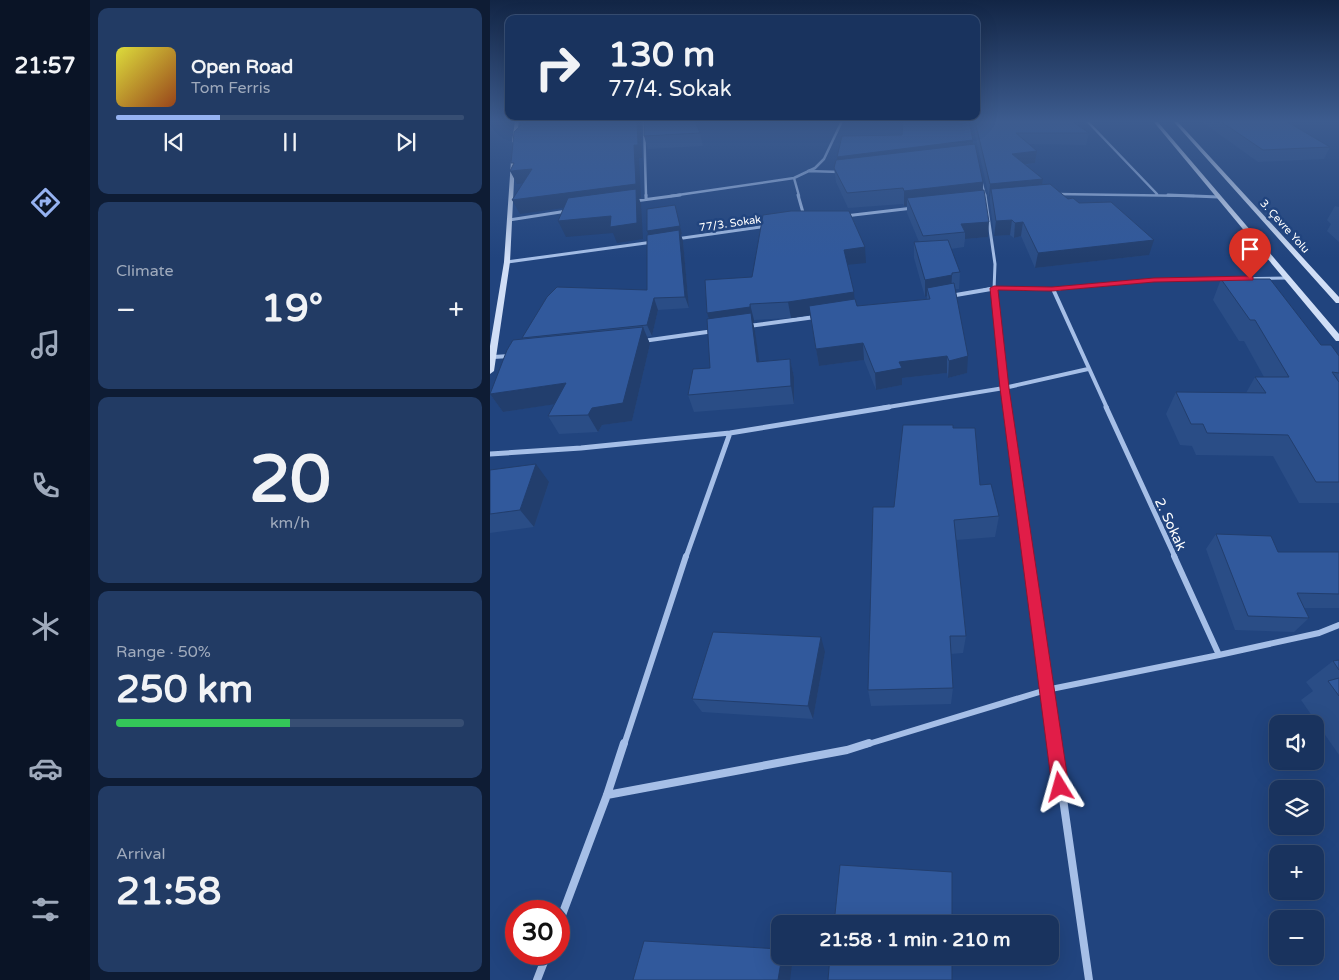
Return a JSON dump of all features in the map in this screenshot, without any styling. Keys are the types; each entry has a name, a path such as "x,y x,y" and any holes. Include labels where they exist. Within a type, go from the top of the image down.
{"main road":[{"path":"490,371 507,262 513,167"},
{"path":"1193,167 1339,339"},
{"name":"3. Çevre Yolu","path":"1217,167 1339,301"}],"street":[{"path":"645,167 646,199"},
{"path":"627,202 794,178 814,167"},
{"path":"1131,167 1157,194"},
{"path":"808,171 849,171"},
{"path":"980,173 986,199 995,264 994,288 1004,388 1089,980"},
{"path":"794,178 805,221"},
{"path":"1047,194 1157,194 1218,197"},
{"path":"976,200 995,198"},
{"path":"843,216 919,207"},
{"path":"509,220 568,211"},
{"name":"77/3. Sokak","path":"671,240 776,225"},
{"path":"507,262 661,241"},
{"path":"948,296 994,288 1052,289 1154,280 1288,278"},
{"name":"2. Sokak","path":"1052,289 1219,655"},
{"path":"740,328 817,317"},
{"path":"634,342 721,330"},
{"path":"493,357 512,355"},
{"path":"490,454 581,448 730,433 1004,388 1088,369"},
{"path":"568,900 607,795 680,573 730,433"},
{"path":"607,795 847,750 1046,690 1219,655 1319,633 1339,626"},
{"path":"537,980 543,965"}],"building":[{"path":"512,167 635,167 636,184 512,200 532,169 510,171"},
{"path":"980,167 983,182 904,191 903,188 847,193 834,168"},
{"path":"986,167 1028,167 1043,179 990,184"},
{"path":"1050,184 1068,199 1073,198 1079,203 1111,202 1154,240 1038,253 1023,222 1015,223 1012,220 996,221 991,189"},
{"path":"636,189 637,223 610,227 611,216 558,221 568,198"},
{"path":"984,190 989,222 961,224 965,232 923,236 907,198"},
{"path":"675,205 680,226 647,231 647,209"},
{"path":"791,211 849,211 865,247 844,250 854,292 788,302 750,304 750,307 707,313 705,280 752,277 763,215"},
{"path":"679,230 685,297 654,298 647,325 522,338 547,297 557,287 647,290 647,235"},
{"path":"948,240 960,272 925,280 914,242"},
{"path":"1221,279 1270,279 1321,345 1331,345 1339,356 1339,373 1332,372 1339,382 1339,482 1316,482 1288,435 1207,433 1203,424 1191,424 1176,392 1266,393 1255,377 1289,377 1255,320 1250,320"},
{"path":"954,283 968,356 949,361 947,356 899,362 902,368 875,373 863,343 816,349 809,306 855,299 857,306 930,299 927,288"},
{"path":"751,313 757,362 790,359 791,386 688,395 693,369 710,368 707,319"},
{"path":"643,327 623,403 592,408 588,415 548,416 566,383 490,394 507,350 513,340"},
{"path":"903,425 953,425 953,428 975,428 980,485 991,484 999,516 954,520 966,636 950,636 953,688 868,690 873,507 894,507"},
{"path":"536,464 520,510 490,514 490,470"},
{"path":"1216,534 1271,536 1278,552 1339,552 1339,594 1297,593 1309,618 1248,616"},
{"path":"713,632 821,637 808,706 692,699"},
{"path":"1339,660 1339,670 1333,661"},
{"path":"1339,678 1339,696 1328,681"},
{"path":"840,865 952,872 952,915 835,915"},
{"path":"644,941 771,948 771,965 780,965 778,980 633,980"},
{"path":"829,965 952,965 952,980 828,980"}],"route":[{"path":"1060,787 1004,388 994,288 1052,289 1154,280 1250,279"}]}
